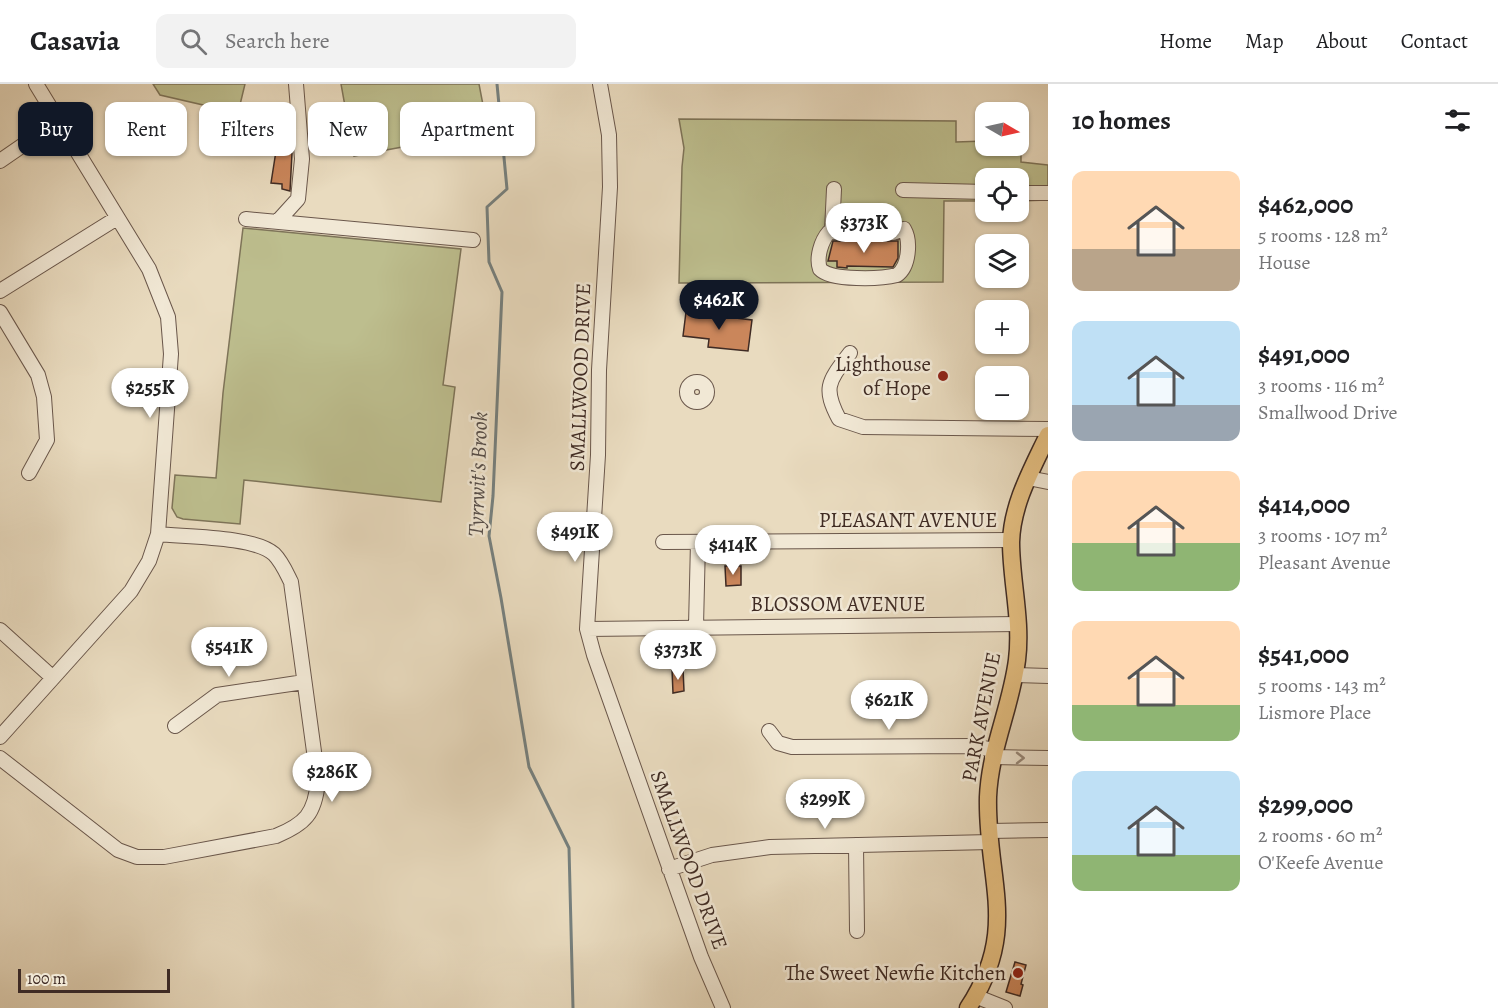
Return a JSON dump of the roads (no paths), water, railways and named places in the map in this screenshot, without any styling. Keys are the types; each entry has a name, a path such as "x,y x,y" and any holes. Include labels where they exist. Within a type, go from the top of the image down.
{"main road":[{"name":"PARK AVENUE","path":"971,1002 989,969 996,941 997,896 988,798 993,753 1014,675 1018,651 1011,540 1018,504 1048,435"}],"street":[{"path":"36,84 47,102"},
{"path":"296,84 302,159 298,199 312,224"},
{"name":"SMALLWOOD DRIVE","path":"600,84 609,135 610,187 599,370 597,473 587,629 669,869 701,957 723,1008"},
{"path":"0,161 18,149"},
{"path":"0,737 52,677 111,616 131,591 149,561 158,534 171,354 168,317 149,269 79,156"},
{"path":"832,231 834,189"},
{"path":"903,190 975,192"},
{"path":"1029,193 1048,193"},
{"path":"278,221 298,199"},
{"path":"0,291 117,218"},
{"path":"246,219 473,240"},
{"path":"904,229 907,237 906,266 901,273 892,276 845,277 826,274 820,269 818,261 824,237 832,231 851,234 893,233 904,229"},
{"path":"0,312 38,375 44,397 47,440 29,473"},
{"path":"850,353 832,377 830,388 829,399 839,419 863,427 1048,429"},
{"path":"1028,478 1048,482"},
{"path":"0,758 118,850 128,855 164,857 276,836 293,829 309,816 316,799 318,782 291,582 283,565 274,554 257,545 239,541 158,534"},
{"name":"PLEASANT AVENUE","path":"663,542 1011,540"},
{"path":"696,626 698,542"},
{"name":"BLOSSOM AVENUE","path":"587,629 1018,624"},
{"path":"0,630 52,677"},
{"path":"1014,675 1048,676"},
{"path":"176,726 217,695 304,682"},
{"path":"769,731 778,743 792,747 973,746 993,753 1048,758"},
{"path":"669,869 726,852 770,847 856,845 991,837 1048,830"},
{"path":"856,845 857,931"},
{"path":"971,1002 1005,1008"}],"waterway":[{"name":"Tyrrwit's Brook","path":"497,84 507,189 487,207 489,262 502,292 493,496 489,536 529,767 569,848 573,1008"}],"place":[{"name":"Lighthouse of Hope","path":"943,376"},
{"name":"The Sweet Newfie Kitchen","path":"1018,973"}]}
